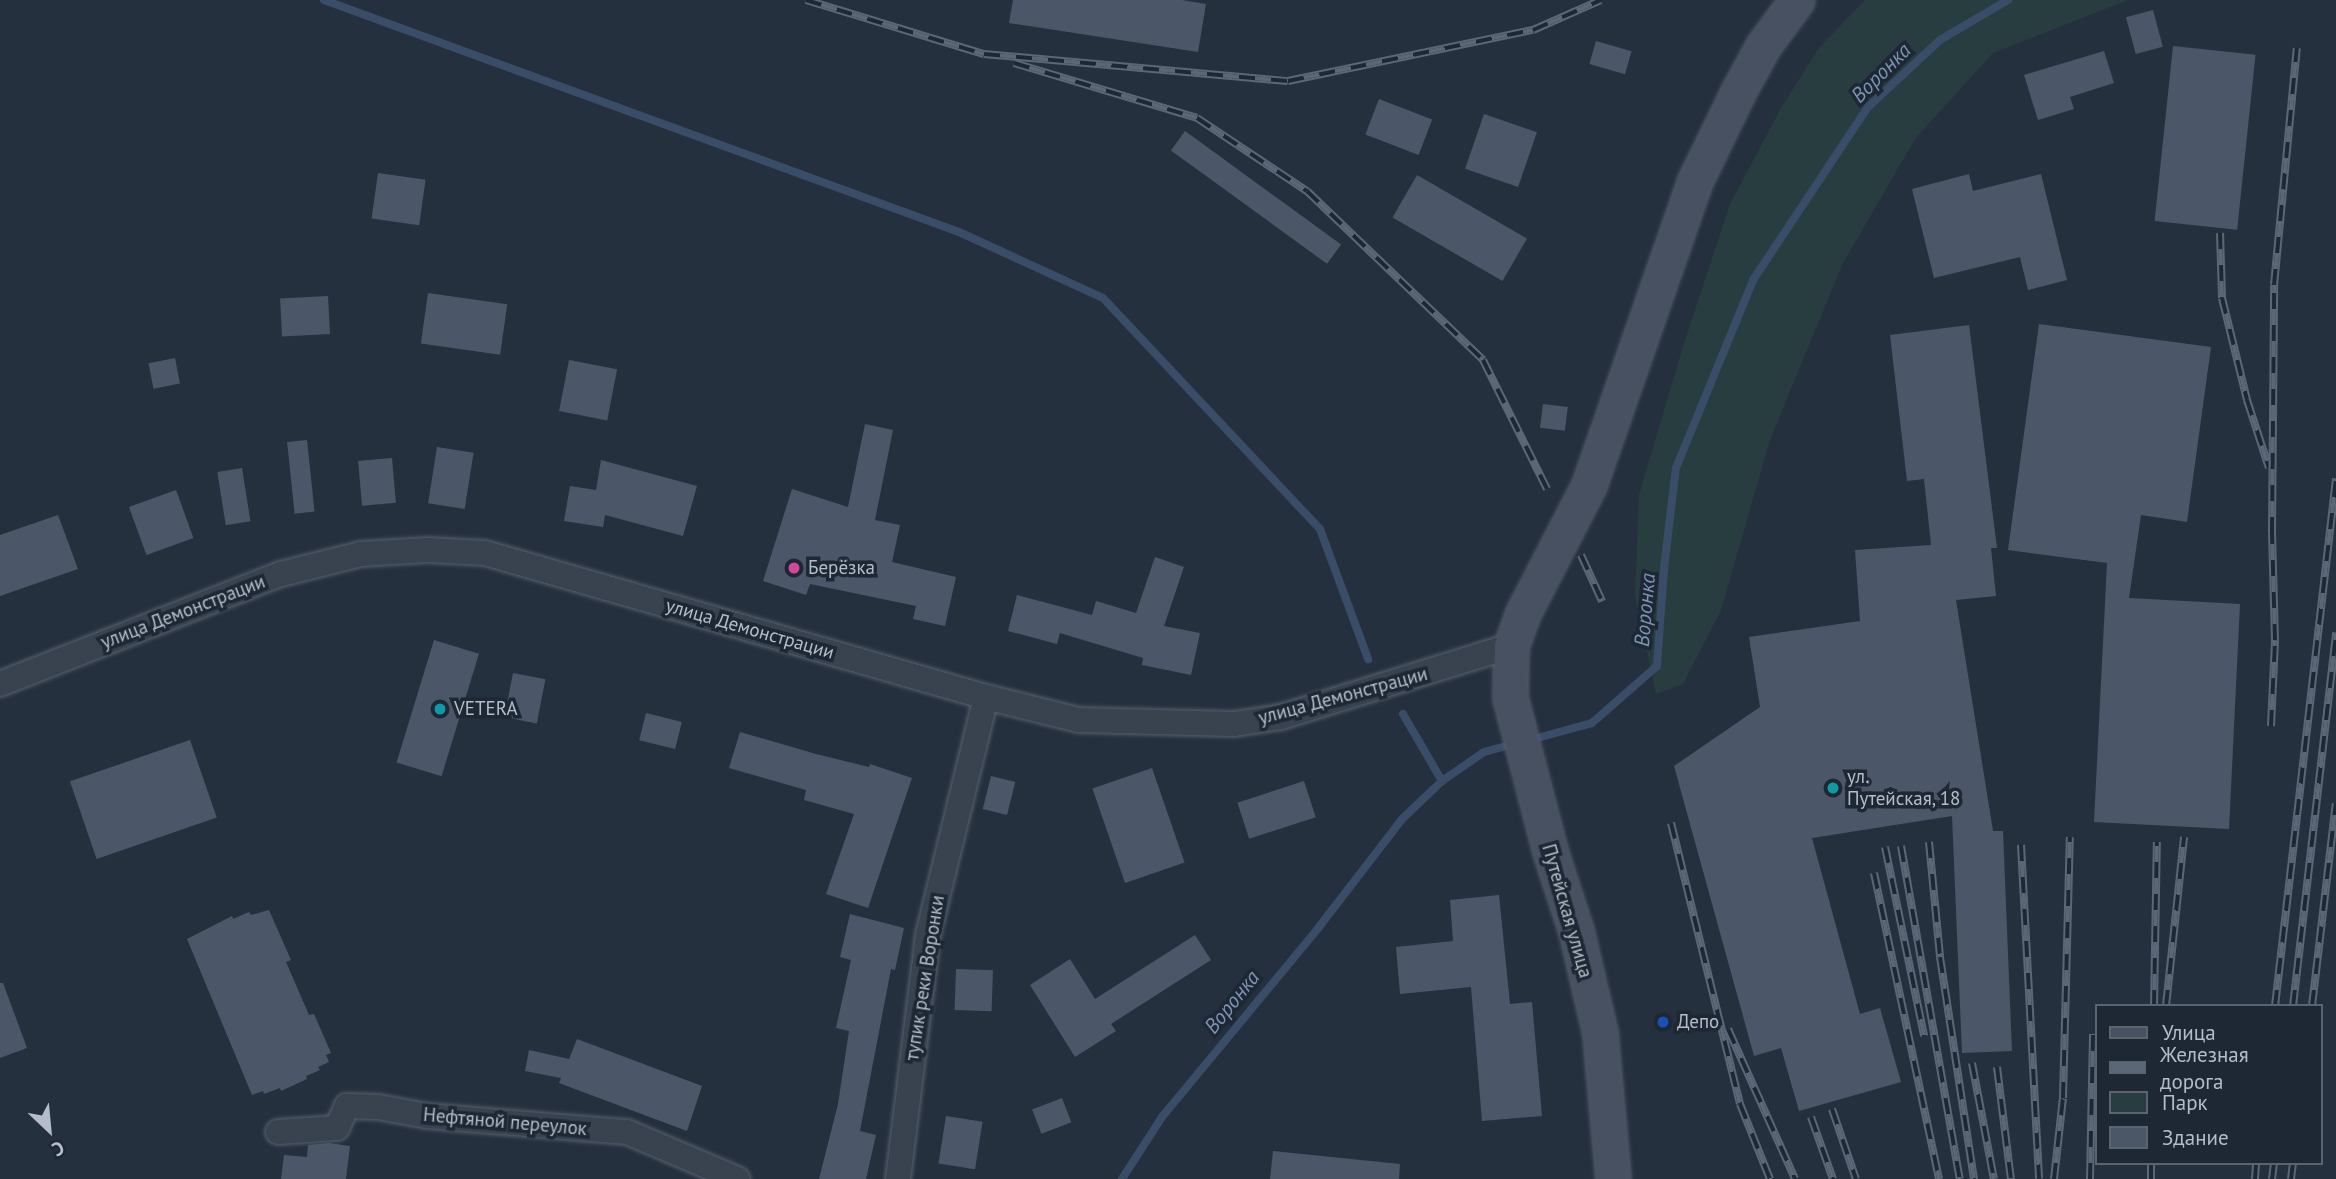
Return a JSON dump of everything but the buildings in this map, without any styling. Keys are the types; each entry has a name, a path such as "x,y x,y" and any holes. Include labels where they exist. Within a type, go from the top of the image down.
{"street":[{"name":"Путейская улица","path":"1613,1179 1600,1033 1576,931 1532,787 1510,697 1511,646 1523,613 1588,485 1694,183 1763,46 1797,0"},
{"name":"улица Демонстрации","path":"0,684 281,573 361,554 428,550 485,553 986,697 1079,720 1234,724 1281,717 1511,646"},
{"name":"тупик реки Воронки","path":"898,1179 928,935 986,697"},
{"name":"Нефтяной переулок","path":"278,1132 337,1128 347,1106 379,1107 427,1116 627,1132 737,1179"}],"green space":[{"path":"1865,0 2128,0 1993,53 1915,139 1842,265 1770,440 1721,610 1683,684 1656,694 1635,595 1639,495 1684,343 1730,204 1780,110 1818,49"}],"waterway":[{"path":"324,0 959,232 1103,298 1320,529 1368,659"},
{"name":"Воронка","path":"1530,740 1592,723 1657,666 1664,568 1676,468 1753,280 1868,107 1940,40 2008,0"},
{"path":"1403,714 1442,781"},
{"name":"Воронка","path":"1122,1179 1162,1117 1319,927 1403,818 1442,781 1484,752 1514,744"}],"railway":[{"path":"806,0 984,54 1288,81 1533,30 1601,0"},
{"path":"2271,726 2275,640 2272,533 2274,285 2297,48"},
{"path":"1014,63 1197,118 1307,191 1483,360 1547,489"},
{"path":"2220,233 2222,298 2247,400 2269,468"},
{"path":"2275,1004 2336,479"},
{"path":"1581,555 1602,601"},
{"path":"2293,1004 2336,632"},
{"path":"2312,1004 2336,803"},
{"path":"1671,823 1740,1104 1770,1179"},
{"path":"2054,1179 2063,1098 2070,837"},
{"path":"2166,1004 2184,837"},
{"path":"1929,842 1940,957 1974,1179"},
{"path":"2154,1004 2157,842"},
{"path":"2021,845 2039,1179"},
{"path":"1901,846 1960,1179"},
{"path":"1885,847 1924,1036"},
{"path":"1874,873 1939,1179"},
{"path":"1728,1029 1795,1179"},
{"path":"2090,1179 2093,1034"},
{"path":"1972,1063 1994,1179"},
{"path":"1997,1067 2011,1179"},
{"path":"1832,1109 1856,1179"},
{"path":"1811,1117 1833,1179"},
{"path":"2151,1165 2151,1179"},
{"path":"2255,1179 2256,1165"},
{"path":"2272,1179 2274,1165"},
{"path":"2291,1179 2293,1165"}],"place":[{"name":"Берёзка","path":"794,568"},
{"name":"VETERA","path":"440,709"},
{"name":"ул. Путейская, 18","path":"1833,788"},
{"name":"Депо","path":"1663,1022"}]}
